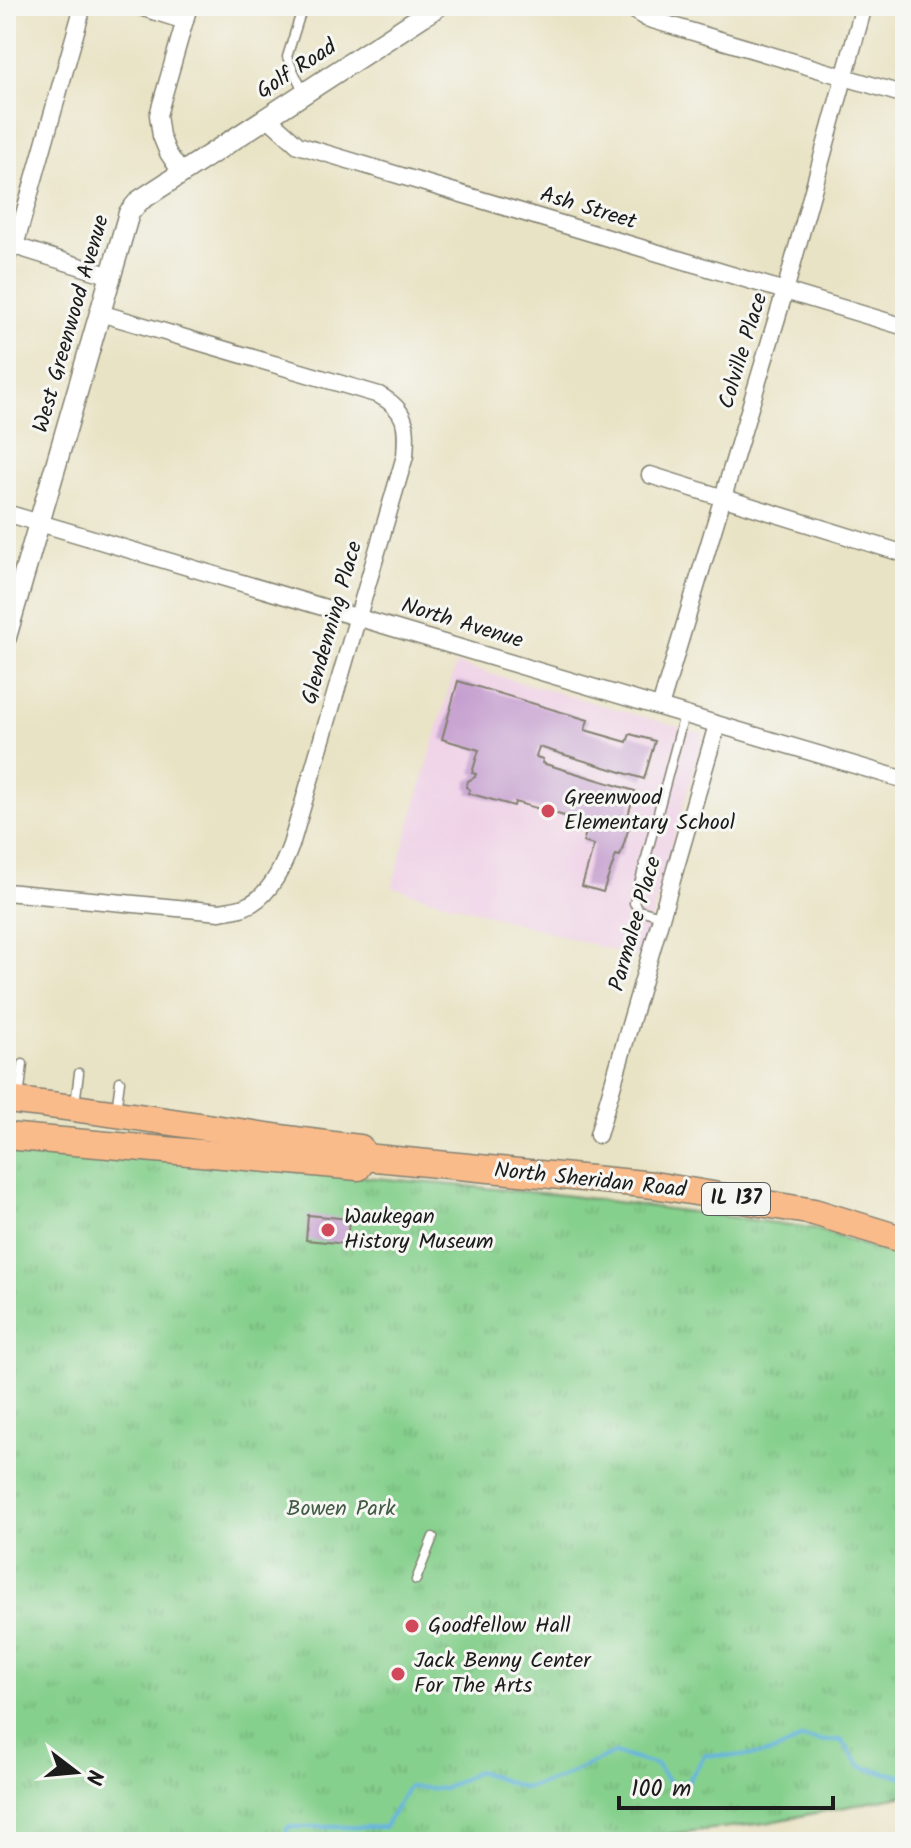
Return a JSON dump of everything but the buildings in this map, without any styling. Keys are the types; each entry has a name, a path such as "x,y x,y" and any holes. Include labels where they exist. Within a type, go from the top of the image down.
{"main road":[{"name":"North Sheridan Road","path":"12,1101 360,1148 365,1157"},
{"name":"North Sheridan Road","path":"6,1136 358,1167 365,1157"},
{"name":"North Sheridan Road","path":"365,1157 654,1185 814,1212 905,1240"}],"street":[{"path":"83,6 10,245 111,276"},
{"path":"137,6 187,13 158,115 161,136 182,174"},
{"name":"Golf Road","path":"182,174 438,6"},
{"path":"628,6 646,18 905,95"},
{"name":"Colville Place","path":"660,707 785,291 864,6"},
{"name":"Ash Street","path":"268,118 298,145 905,327"},
{"name":"West Greenwood Avenue","path":"6,637 129,213 139,201 182,174"},
{"name":"Glendenning Place","path":"6,892 220,912 247,906 263,893 281,871 405,456 407,429 404,418 394,404 379,395 100,313"},
{"path":"650,475 905,554"},
{"name":"North Avenue","path":"6,513 905,780"},
{"name":"Parmalee Place","path":"598,1135 717,725"}],"lane":[{"path":"284,6 302,9 287,57 304,94"},
{"path":"6,275 10,245"},
{"path":"662,916 639,910 634,903 684,714"},
{"path":"12,1101 23,1064"},
{"path":"74,1107 79,1073"},
{"path":"115,1113 120,1081"},
{"path":"416,1580 433,1537"}],"shaded area":[{"name":"Greenwood Elementary School","path":"456,664 704,734 640,958 392,887"}],"green space":[{"name":"Bowen Park","path":"6,1144 563,1195 812,1228 905,1259 905,1795 766,1823 650,1836 644,1842 6,1842"}],"waterway":[{"path":"282,1842 288,1827 385,1827 408,1787 444,1789 477,1771 524,1788 558,1779 614,1753 657,1765 670,1784 687,1783 705,1755 767,1753 802,1738 841,1740 861,1767 905,1777"}],"place":[{"name":"Greenwood Elementary School","path":"548,811"},
{"name":"Waukegan History Museum","path":"328,1230"},
{"name":"Goodfellow Hall","path":"412,1626"},
{"name":"Jack Benny Center For The Arts","path":"398,1674"}]}
